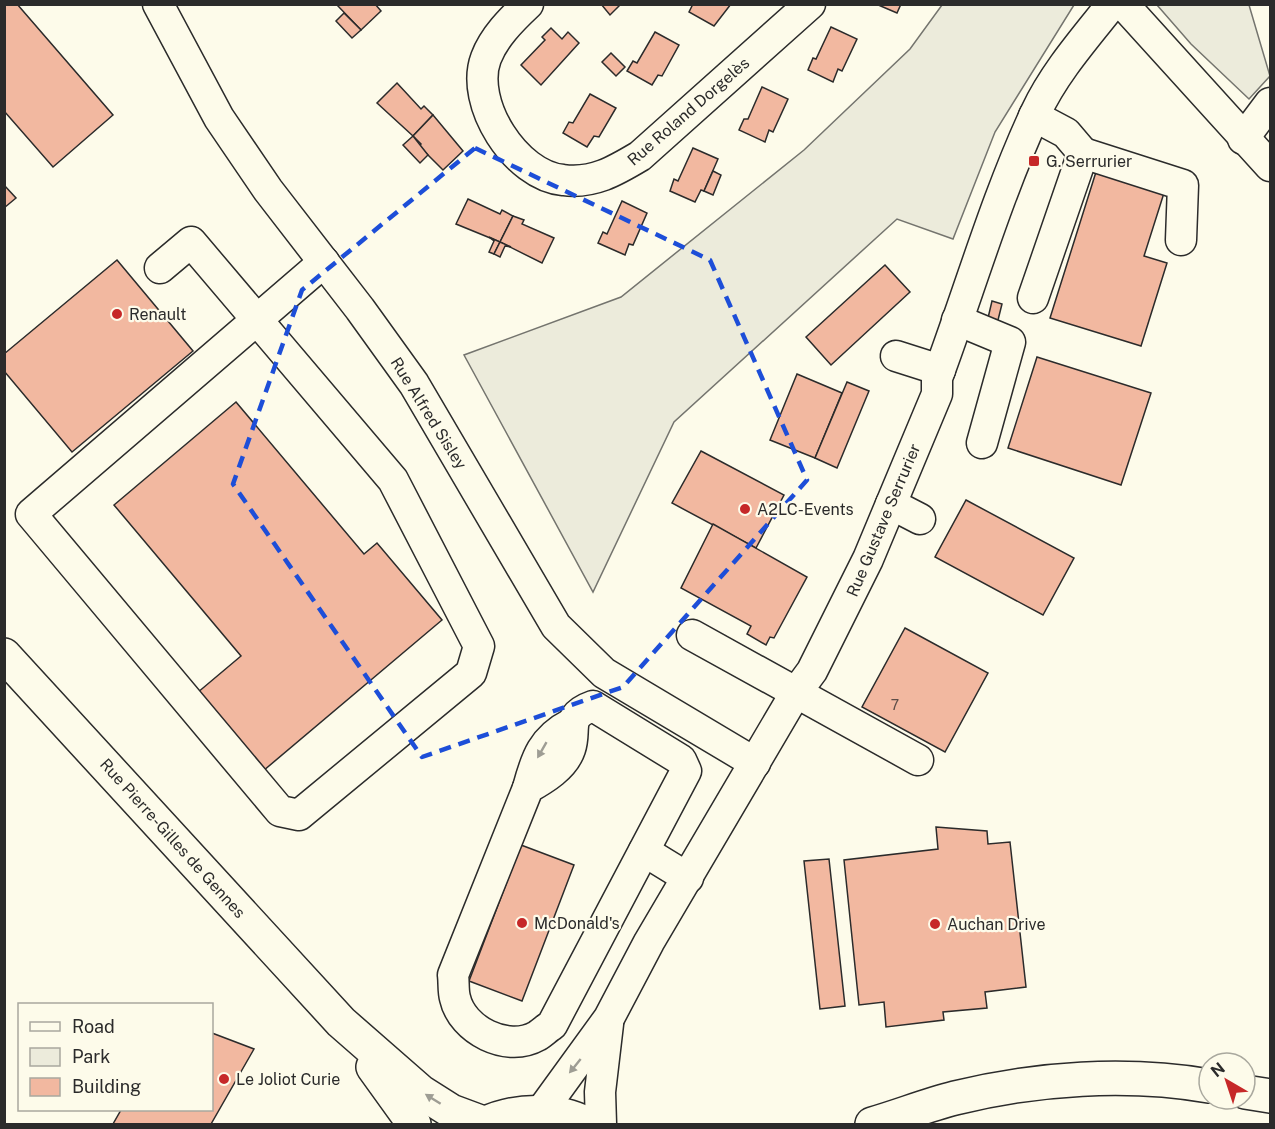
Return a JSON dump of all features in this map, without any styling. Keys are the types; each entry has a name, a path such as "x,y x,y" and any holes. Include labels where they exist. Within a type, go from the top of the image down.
{"main road":[{"name":"Rue Pierre-Gilles de Gennes","path":"4,654 341,1022 421,1092 451,1111 485,1124"},
{"name":"Rue Pierre-Gilles de Gennes","path":"341,1022 414,1125"},
{"path":"872,1125 954,1099 1024,1084 1105,1080 1197,1085"},
{"path":"485,1124 516,1114 540,1113 562,1115 587,1125"}],"street":[{"name":"Rue Alfred Sisley","path":"158,4 219,118 268,190 414,384 556,626 604,673 755,763"},
{"name":"Rue Roland Dorgelès","path":"528,4 498,35 485,60 483,85 492,121 512,151 536,170 560,180 584,181 611,173 640,156 810,4"},
{"name":"Rue Gustave Serrurier","path":"540,1113 609,1018 649,942 795,694 812,671 842,613 937,394 940,370 957,320 1015,159 1034,116 1073,53 1112,4"},
{"path":"1123,4 1243,139 1270,166"},
{"path":"1243,139 1270,103"},
{"path":"1034,116 1066,133 1083,153 1183,185 1181,240"},
{"path":"1033,298 1083,153"},
{"path":"160,268 191,242 257,319 393,480 479,646 471,673 299,815 280,811 31,514 257,319 324,262"},
{"path":"957,320 1010,342 982,443"},
{"path":"896,356 940,370"},
{"path":"891,504 920,519"},
{"path":"692,635 918,760"},
{"path":"593,706 681,760 686,771 644,851 552,1025 535,1037 504,1041 484,1034 466,1020 455,999 453,975 528,788 550,775 570,749 571,724 583,709 593,706"},
{"path":"644,851 688,878"},
{"name":"Rue Gustave Serrurier","path":"601,1125 600,1092 609,1018"}],"highlighted area":[{"path":"475,148 710,260 807,480 623,687 422,757 233,484 302,290"}],"green space":[{"path":"942,5 1074,5 995,132 953,239 897,219 674,422 593,592 464,355 621,297 804,150 910,49"},
{"path":"1157,5 1249,5 1270,76 1249,99 1191,44"}],"building":[{"path":"4,4 17,4 113,115 53,167 4,111"},
{"path":"375,4 381,11 361,30 337,5"},
{"path":"601,4 621,4 610,15"},
{"path":"693,4 731,4 714,26 689,12"},
{"path":"876,4 901,4 897,13"},
{"path":"344,13 361,30 352,38 336,21"},
{"path":"831,27 857,39 842,71 838,69 833,82 808,70 813,58 816,59"},
{"path":"551,28 562,39 568,32 579,43 541,85 521,65 545,40 542,37"},
{"path":"655,32 679,45 662,76 658,75 652,85 627,71 633,61 637,63"},
{"path":"611,53 625,67 616,76 602,62"},
{"path":"397,83 421,109 424,106 433,115 413,136 377,103"},
{"path":"762,87 788,99 773,132 769,130 765,142 739,130 744,119 748,119"},
{"path":"590,94 616,108 599,137 594,136 587,147 563,133 569,122 573,123"},
{"path":"433,115 463,151 443,170 419,146 421,144 413,136"},
{"path":"413,136 428,155 420,163 403,145"},
{"path":"693,148 718,159 704,191 701,190 695,202 670,191 674,179 678,181"},
{"path":"713,171 721,175 713,195 704,191"},
{"path":"1096,172 1164,193 1144,256 1167,263 1141,346 1050,318"},
{"path":"4,185 16,198 4,208"},
{"path":"468,199 500,214 502,210 513,216 500,242 456,224"},
{"path":"622,201 647,213 633,245 629,244 625,255 598,243 603,232 607,234"},
{"path":"513,216 524,220 522,224 554,238 542,263 500,242"},
{"path":"489,237 500,242 494,254 489,252 494,241"},
{"path":"500,242 511,247 505,246 500,257 494,254"},
{"path":"117,260 193,351 72,452 4,371 4,354"},
{"path":"885,265 910,292 831,365 806,337"},
{"path":"992,301 1002,304 998,320 988,318"},
{"path":"1037,357 1151,393 1121,485 1008,448"},
{"path":"797,374 842,393 815,458 770,440"},
{"path":"847,382 869,391 837,468 815,458"},
{"path":"236,402 364,554 377,543 442,620 263,771 197,693 241,656 114,505"},
{"path":"701,451 784,495 756,548 672,503"},
{"path":"966,500 1074,558 1043,615 935,557"},
{"path":"713,524 807,577 774,638 770,637 766,645 747,634 751,626 681,588"},
{"path":"905,628 988,673 945,752 862,707"},
{"name":"Auchan Drive","path":"936,827 987,831 988,844 1010,842 1026,987 985,992 987,1008 943,1012 944,1020 886,1027 884,1002 859,1005 844,860 938,849"},
{"name":"McDonald's","path":"521,845 574,865 522,1001 469,981"},
{"path":"829,859 845,1006 820,1009 804,861"},
{"name":"Le Joliot Curie","path":"213,1033 254,1049 211,1124 113,1124 120,1111 213,1111"}],"place":[{"name":"G. Serrurier","path":"1034,161"},
{"name":"Renault","path":"117,314"},
{"name":"A2LC-Events","path":"745,509"},
{"name":"McDonald's","path":"522,923"},
{"name":"Auchan Drive","path":"935,924"},
{"name":"Le Joliot Curie","path":"224,1079"}]}
